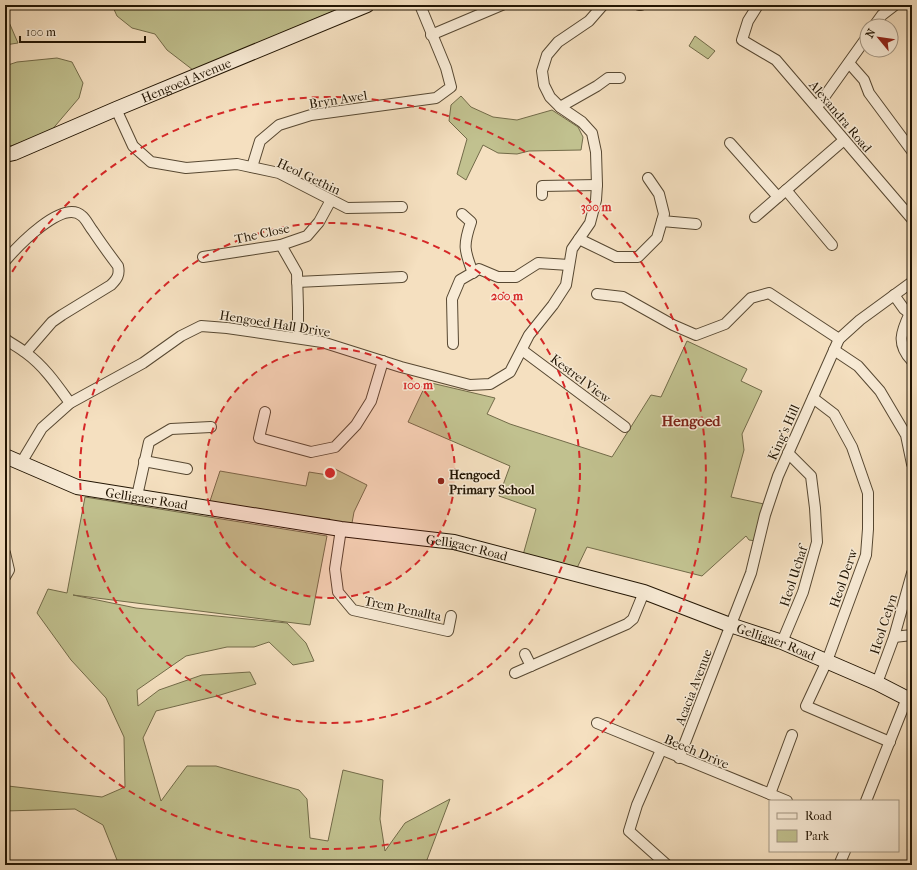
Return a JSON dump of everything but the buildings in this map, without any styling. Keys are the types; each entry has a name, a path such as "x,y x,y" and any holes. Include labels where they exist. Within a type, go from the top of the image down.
{"street":[{"name":"Hengoed Avenue","path":"8,156 116,109 367,5"},
{"path":"420,5 431,35 502,5"},
{"name":"Hengoed Hall Drive","path":"21,463 42,428 70,403 144,363 181,336 201,326 227,328 322,342 470,386 490,384 510,372 529,335 553,305 566,285 572,249 590,223 596,200 596,152 592,133 582,122 560,107 550,97 544,85 542,71 547,55 558,42 589,21 603,5"},
{"name":"Alexandra Road","path":"758,5 748,21 742,40 776,60 912,219"},
{"path":"880,18 895,5"},
{"name":"Bryn Awel","path":"252,167 260,141 279,125 311,116 436,98 450,87 446,68 431,35"},
{"path":"817,107 859,49"},
{"path":"849,63 864,80 869,93 912,151"},
{"path":"560,107 608,78 620,78"},
{"name":"Heol Gethin","path":"116,109 133,146 151,162 186,168 237,164 279,173 347,208 402,207"},
{"path":"755,217 844,140"},
{"path":"730,143 778,197"},
{"path":"578,239 616,257 638,257 658,238 664,214 659,194 648,178"},
{"path":"542,195 542,186 597,185"},
{"path":"786,190 832,245"},
{"name":"The Close","path":"203,257 281,245 306,236 319,222 330,200"},
{"path":"5,261 18,245 36,230 55,217 65,212 72,211 82,216 118,266 119,273 111,286 52,322 26,352"},
{"path":"462,214 471,222 465,239 466,255 473,272"},
{"path":"662,221 696,224"},
{"path":"281,245 297,273 298,338"},
{"path":"453,344 452,299 460,280 479,269 498,277 516,277 538,263 569,265"},
{"path":"297,282 402,277"},
{"name":"King's Hill","path":"730,625 751,573 765,515 778,476 839,339 860,320 912,282"},
{"path":"597,294 622,297 673,325 696,335 725,324 750,298 769,293 839,339"},
{"path":"894,295 904,310 911,314 904,326 900,340 905,354 912,361"},
{"path":"7,344 26,352 50,376 70,403"},
{"name":"Kestrel View","path":"522,350 625,427"},
{"path":"834,350 858,366 880,391 906,435 912,464"},
{"path":"265,412 259,438 311,452 335,447 356,425 371,401 383,361"},
{"name":"Heol Derw","path":"813,398 834,414 852,448 868,494 868,529 866,556 827,661 806,706 890,742"},
{"path":"137,496 149,442 171,429 211,427"},
{"name":"Heol Uchaf","path":"782,642 803,592 818,542 811,476 788,453"},
{"name":"Gelligaer Road","path":"5,458 21,463 77,487 341,529 454,542 644,592 730,625 782,642 876,683 910,700"},
{"path":"144,461 187,469"},
{"name":"Trem Penallta","path":"341,529 335,569 338,592 353,610 448,631 451,616"},
{"path":"5,553 9,570 5,577"},
{"name":"Heol Celyn","path":"876,683 894,637 912,573"},
{"path":"515,673 627,624 633,619 644,592"},
{"name":"Acacia Avenue","path":"679,758 730,625"},
{"path":"894,637 912,635"},
{"path":"525,654 531,666"},
{"path":"866,800 890,742 910,700"},
{"name":"Beech Drive","path":"597,723 679,758 785,800"},
{"path":"770,794 792,735"},
{"path":"661,750 637,805 629,831 667,865"},
{"path":"839,865 845,852"}],"green space":[{"path":"112,5 348,5 193,70 167,50 155,34 132,28 117,16"},
{"path":"5,13 18,43 5,45"},
{"path":"695,36 715,51 708,59 689,46"},
{"path":"57,58 72,62 83,83 79,98 50,132 5,148 5,66 17,62"},
{"path":"461,96 471,107 493,117 517,120 552,110 578,127 583,137 581,150 529,151 517,154 498,153 483,145 466,180 457,174 467,139 449,121 451,105"},
{"path":"687,341 747,369 741,381 762,391 742,434 744,450 731,497 764,504 756,541 749,540 746,536 702,576 587,547 577,568 523,555 536,509 499,496 510,466 408,422 427,382 495,398 487,414 510,424 612,457 651,395 661,397"},
{"path":"331,467 367,485 354,512 352,523 332,522 330,519 324,519 320,523 209,504 220,471 306,486 309,472 328,475"},
{"path":"85,497 327,536 310,625 73,595 136,608 287,623 306,643 314,661 293,665 269,642 254,647 227,647 186,656 137,690 138,706 159,690 202,675 250,672 256,684 217,696 156,711 143,738 161,801 187,766 216,766 299,790 307,799 310,838 328,841 343,770 383,780 380,819 385,851 405,823 450,799 425,865 119,865 103,825 75,809 5,811 5,787 8,786 102,797 125,787 124,737 106,698 71,660 37,613 48,589 67,593"}],"place":[{"name":"Hengoed Primary School","path":"441,481"}],"district":[{"name":"Hengoed","path":"691,421"}]}
